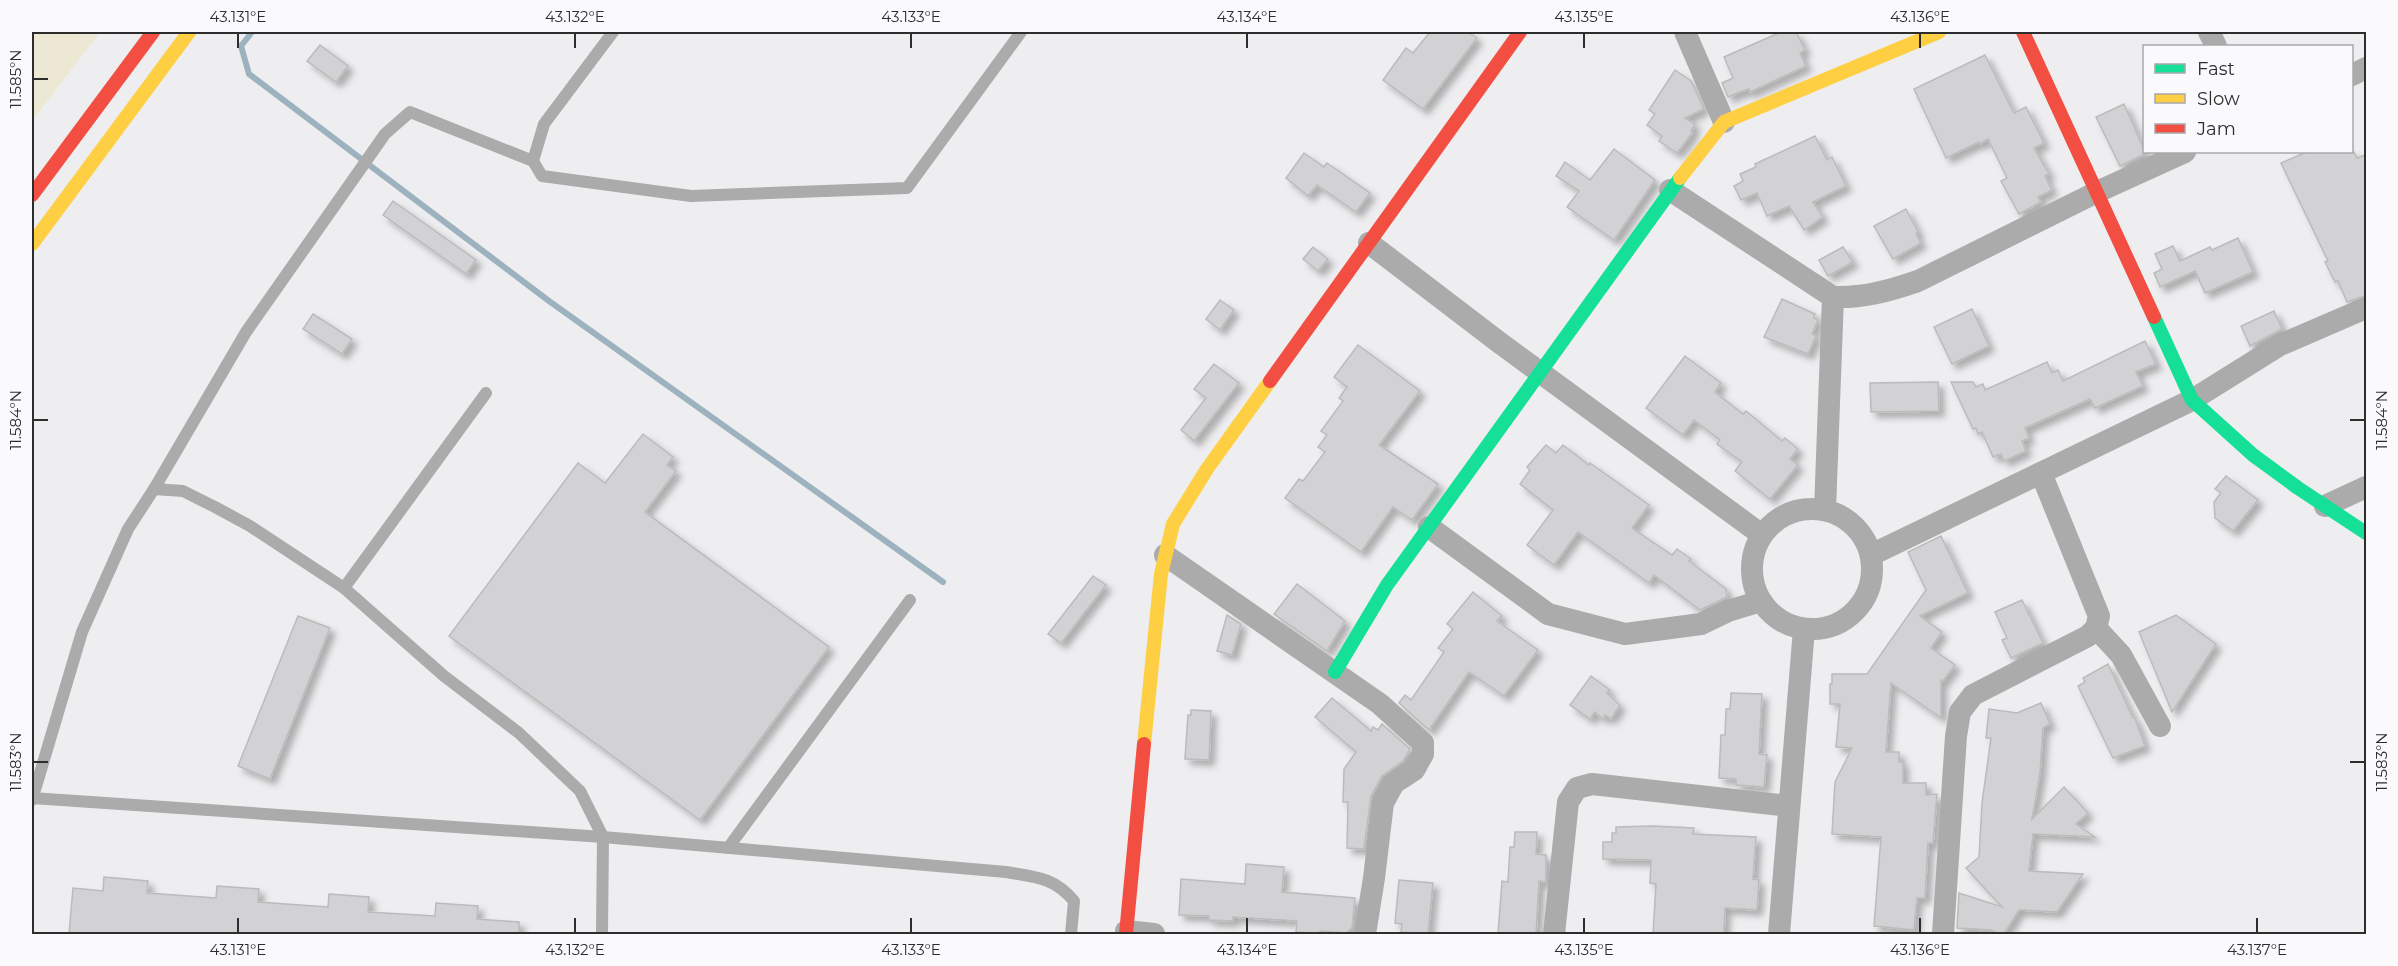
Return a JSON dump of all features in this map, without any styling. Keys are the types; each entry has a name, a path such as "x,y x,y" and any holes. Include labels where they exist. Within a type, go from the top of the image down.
{"street":[{"path":"32,195 153,32"},
{"path":"32,244 189,32"},
{"path":"1154,934 1126,933 1161,574 1173,524 1208,469 1520,32"},
{"path":"1684,32 1724,122"},
{"path":"1335,672 1387,585 1670,190 1724,122 1939,32"},
{"path":"2023,32 2192,400 2215,424 2248,452 2367,533"},
{"path":"2353,75 2367,68"},
{"path":"1670,190 1833,297 1854,298 1887,292 1918,281 2097,192 2183,153"},
{"path":"1369,243 1762,535"},
{"path":"1825,510 1833,297"},
{"path":"1871,555 2192,400 2280,345 2367,309"},
{"path":"1943,934 1956,736 1960,712 1973,695 2088,636 2096,628 2099,616 2041,473"},
{"path":"2325,506 2367,487"},
{"path":"1807,508 1825,510 1855,525 1865,539 1871,555 1873,572 1870,588 1863,603 1851,615 1837,624 1820,629 1804,629 1787,624 1772,614 1761,601 1754,585 1751,568 1754,551 1762,535 1774,522 1790,512 1807,508"},
{"path":"1429,527 1548,614 1625,634 1701,624 1728,611 1761,601"},
{"path":"1165,555 1380,704 1424,743 1424,749 1414,770 1394,783 1383,803 1365,934"},
{"path":"2096,628 2121,655 2160,726"},
{"path":"1779,934 1804,629"},
{"path":"1554,934 1568,802 1576,789 1592,784 1789,806"}],"lane":[{"path":"533,161 544,124 613,32"},
{"path":"1021,32 907,188 691,196 542,176 533,161 410,112 385,134 246,332 128,529 82,632 32,799 603,837 1006,872 1049,880 1064,889 1074,901 1071,934"},
{"path":"344,588 486,393"},
{"path":"154,489 183,491 215,507 250,526 344,588 444,676 519,733 580,791 603,837 602,934"},
{"path":"728,848 910,600"}],"sand":[{"path":"32,32 100,32 32,121"}],"building":[{"path":"1430,32 1468,32 1477,38 1423,109 1383,80 1406,48 1413,53"},
{"path":"1781,32 1796,32 1805,50 1800,53 1806,66 1750,92 1749,89 1728,97 1722,83 1733,78 1724,57"},
{"path":"320,45 348,66 336,82 307,61"},
{"path":"1985,55 2014,113 2026,107 2044,143 2034,148 2049,174 2045,176 2052,190 2038,197 2041,202 2019,214 2001,181 2007,178 1988,139 1946,158 1914,89"},
{"path":"1675,70 1691,81 1704,109 1685,118 1695,124 1691,131 1693,132 1677,153 1659,141 1662,136 1647,125 1655,114 1649,110"},
{"path":"2124,104 2143,147 2143,153 2147,153 2120,166 2096,117"},
{"path":"1815,136 1827,160 1832,157 1846,186 1813,202 1823,217 1804,230 1789,206 1767,216 1757,193 1741,200 1734,186 1743,181 1740,174 1756,167 1755,164"},
{"path":"1614,149 1655,180 1614,240 1567,207 1579,191 1556,176 1565,162 1590,180"},
{"path":"2354,152 2357,158 2367,154 2367,295 2347,302 2338,281 2335,282 2325,262 2328,261 2281,163 2304,153"},
{"path":"1304,153 1324,167 1327,163 1370,193 1356,212 1317,185 1308,196 1286,178"},
{"path":"393,201 476,260 466,274 383,215"},
{"path":"1906,209 1921,243 1893,259 1874,226"},
{"path":"2238,238 2253,272 2205,293 2195,271 2160,287 2154,273 2162,269 2155,254 2173,246 2180,261 2210,247 2212,250"},
{"path":"1313,247 1328,259 1318,271 1303,259"},
{"path":"1843,247 1853,262 1828,276 1819,260"},
{"path":"1782,299 1815,314 1814,318 1818,320 1812,334 1816,336 1808,354 1764,337"},
{"path":"1220,300 1234,310 1220,330 1206,319"},
{"path":"1972,309 1989,346 1952,364 1934,327"},
{"path":"2274,311 2282,329 2250,346 2241,326"},
{"path":"313,314 352,339 342,354 303,329"},
{"path":"2145,341 2156,364 2136,372 2143,386 2095,408 2090,399 2025,428 2029,438 2022,441 2026,451 2004,461 2001,454 1993,457 1982,432 1978,434 1976,428 1973,429 1951,382 1973,382 1976,387 1983,384 1985,390 2047,362 2052,373 2058,370 2063,381"},
{"path":"1358,345 1420,391 1379,445 1438,484 1412,520 1393,507 1361,552 1285,498 1299,479 1303,481 1325,452 1318,447 1327,435 1321,431 1343,401 1339,398 1347,387 1334,377"},
{"path":"1685,356 1721,383 1715,392 1743,414 1746,411 1782,441 1785,438 1798,449 1790,459 1798,465 1770,499 1735,471 1742,462 1717,444 1720,440 1694,420 1683,435 1646,408"},
{"path":"1214,364 1239,383 1194,441 1181,430 1206,398 1194,389"},
{"path":"1938,382 1939,411 1871,412 1870,383"},
{"path":"643,434 673,457 667,465 676,471 645,512 829,647 700,820 449,636 578,463 605,483"},
{"path":"1546,445 1556,453 1563,445 1649,505 1632,528 1672,555 1677,549 1691,559 1689,561 1726,589 1727,597 1700,610 1654,575 1649,583 1578,532 1554,565 1527,545 1553,510 1520,484 1530,470 1527,467"},
{"path":"2226,476 2258,500 2233,531 2215,518 2214,502 2221,493 2215,489"},
{"path":"1941,536 1968,593 1920,616 1942,632 1931,648 1955,665 1943,681 1941,680 1941,718 1891,683 1886,752 1899,752 1899,762 1903,762 1903,783 1926,783 1926,795 1937,794 1933,843 1928,843 1925,898 1917,898 1914,930 1874,926 1881,837 1832,834 1835,782 1852,748 1836,747 1840,704 1830,704 1830,684 1832,684 1832,674 1867,674 1926,590 1908,552"},
{"path":"1093,576 1106,585 1061,643 1048,634"},
{"path":"1297,584 1345,621 1327,651 1274,614"},
{"path":"1473,592 1502,616 1497,621 1538,650 1504,696 1469,672 1429,730 1399,703 1405,695 1411,700 1444,652 1438,648 1453,629 1447,624"},
{"path":"2022,600 2043,643 2011,658 2002,640 2007,638 1995,612"},
{"path":"1227,615 1241,624 1232,655 1217,651"},
{"path":"2176,615 2216,644 2172,712 2139,632"},
{"path":"298,616 330,628 270,779 238,766"},
{"path":"2108,664 2135,718 2145,746 2113,758 2078,686 2085,682 2083,678"},
{"path":"1591,676 1610,690 1607,693 1620,705 1611,719 1605,715 1603,719 1595,712 1590,719 1570,705"},
{"path":"1731,693 1762,694 1759,754 1767,755 1764,787 1736,785 1736,779 1719,778 1721,735 1725,735 1726,709 1730,709"},
{"path":"1332,698 1371,731 1373,727 1378,730 1382,724 1410,749 1403,761 1382,776 1371,796 1364,849 1347,848 1348,802 1343,802 1344,769 1356,752 1315,717"},
{"path":"2041,703 2050,724 2043,728 2040,773 2032,819 2064,787 2088,813 2076,824 2095,837 2033,834 2029,871 2083,874 2057,912 2019,910 2004,934 1991,930 1957,928 1959,893 2002,907 1966,868 1979,857 1982,803 1991,738 1986,738 1989,709 2017,713"},
{"path":"1191,710 1211,711 1209,760 1185,759 1188,715 1191,715"},
{"path":"1616,827 1694,828 1693,834 1756,837 1753,879 1759,880 1757,910 1725,908 1724,934 1653,934 1656,884 1650,883 1651,860 1603,859 1603,842 1612,842 1612,833 1616,833"},
{"path":"1515,832 1537,832 1536,854 1546,855 1546,882 1539,881 1536,934 1498,934 1502,881 1508,882 1510,847 1514,847"},
{"path":"1246,864 1284,867 1282,892 1355,898 1352,928 1346,933 1320,931 1320,934 1296,932 1297,921 1233,917 1233,921 1209,920 1209,916 1179,915 1181,879 1245,884"},
{"path":"104,877 148,881 147,893 216,898 217,886 259,889 258,902 328,907 329,894 369,897 368,912 435,916 436,903 478,906 477,919 519,922 519,934 69,934 73,888 103,891"},
{"path":"1399,880 1433,883 1428,934 1401,932 1402,924 1395,923"}],"waterway":[{"path":"252,32 241,46 249,74 549,301 943,582"}],"traffic: fast":[{"path":"1335,672 1387,585 1680,178"},
{"path":"2154,317 2192,400 2253,455 2366,533"}],"traffic: slow":[{"path":"32,244 189,32"},
{"path":"1680,178 1724,122 1939,32"},
{"path":"1144,744 1161,574 1173,524 1207,469 1270,381"}],"traffic: jam":[{"path":"32,195 153,32"},
{"path":"1270,381 1520,32"},
{"path":"2023,32 2154,317"},
{"path":"1126,934 1144,744"}]}
